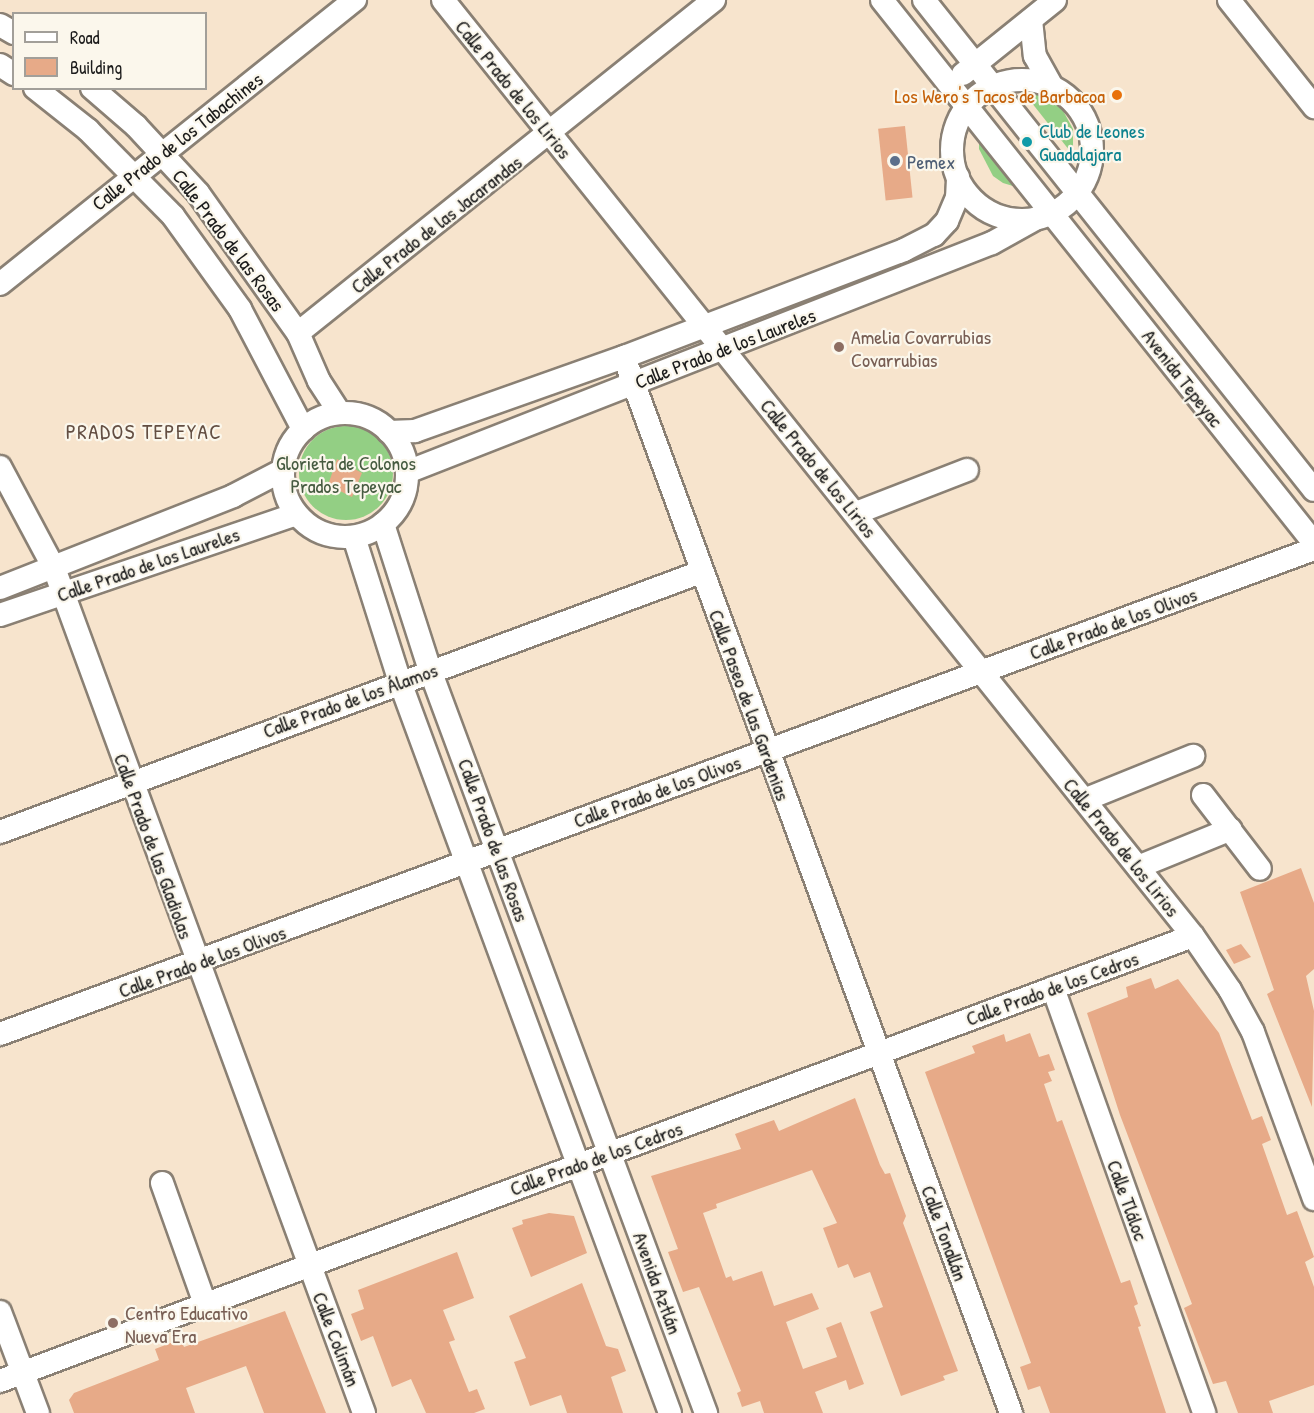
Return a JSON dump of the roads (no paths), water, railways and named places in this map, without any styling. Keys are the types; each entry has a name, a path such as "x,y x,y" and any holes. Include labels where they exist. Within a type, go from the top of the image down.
{"street":[{"name":"Calle Prado de los Tabachines","path":"0,284 135,173 355,0"},
{"name":"Calle Prado de los Lirios","path":"443,0 1193,936 1230,990 1253,1032 1314,1199"},
{"name":"Calle Prado de las Jacarandas","path":"298,333 550,134 714,0"},
{"name":"Avenida Tepeyac","path":"882,0 967,106 1046,215 1314,543"},
{"name":"Avenida Tepeyac","path":"924,0 1314,490"},
{"path":"949,84 1056,0"},
{"path":"1229,0 1314,107"},
{"path":"1031,20 1035,56 1053,87 1080,112 1090,134 1091,159 1077,192 1046,215 1025,220 998,215 974,200 958,177 953,140 967,106 993,86 1023,80 1053,87"},
{"name":"Calle Prado de las Rosas","path":"37,90 135,173 173,216 234,299 303,429"},
{"name":"Calle Prado de las Rosas","path":"94,90 162,152 225,228 298,333 319,381 340,413"},
{"name":"Calle Prado de los Laureles","path":"389,432 415,431 624,357 934,235 954,207 958,177"},
{"name":"Calle Prado de los Laureles","path":"407,472 992,243 1046,215"},
{"name":"Calle Paseo de las Gardenias","path":"624,357 879,1052"},
{"path":"340,413 367,417 389,432 402,450 407,472 399,507 383,524 354,537 322,533 296,514 285,493 283,470 289,447 303,429 340,413"},
{"name":"Calle Prado de las Gladiolas","path":"0,467 54,568 309,1265"},
{"name":"Calle Prado de los Laureles","path":"0,588 232,496 283,470"},
{"path":"856,513 967,470"},
{"name":"Calle Prado de los Laureles","path":"0,615 296,514"},
{"name":"Calle Prado de las Rosas","path":"383,524 430,670 610,1153"},
{"name":"Calle Prado de las Rosas","path":"354,537 400,682 577,1166"},
{"name":"Calle Prado de los Olivos","path":"0,1034 197,964 498,850 1314,549"},
{"name":"Calle Prado de los Álamos","path":"0,832 430,670 701,572"},
{"path":"1084,800 1193,756"},
{"path":"1203,795 1260,869"},
{"path":"1138,867 1231,829"},
{"name":"Calle Prado de los Cedros","path":"0,1381 1193,936"},
{"name":"Calle Tláloc","path":"1053,988 1204,1413"},
{"name":"Calle Tonallán","path":"879,1052 1011,1413"},
{"name":"Avenida Aztlán","path":"610,1153 706,1413"},
{"name":"Avenida Aztlán","path":"577,1166 670,1413"},
{"path":"162,1183 205,1304"},
{"name":"Calle Colimán","path":"309,1265 364,1413"},
{"path":"0,1312 38,1413"}],"place":[{"name":"Los Wero's Tacos de Barbacoa","path":"1117,95"},
{"name":"Club de Leones Guadalajara","path":"1027,142"},
{"name":"Pemex","path":"895,161"},
{"name":"Amelia Covarrubias Covarrubias","path":"839,347"},
{"name":"Centro Educativo Nueva Era","path":"113,1323"}],"district":[{"name":"PRADOS TEPEYAC","path":"144,432"}],"park label":[{"name":"Glorieta de Colonos Prados Tepeyac","path":"346,474"}]}
